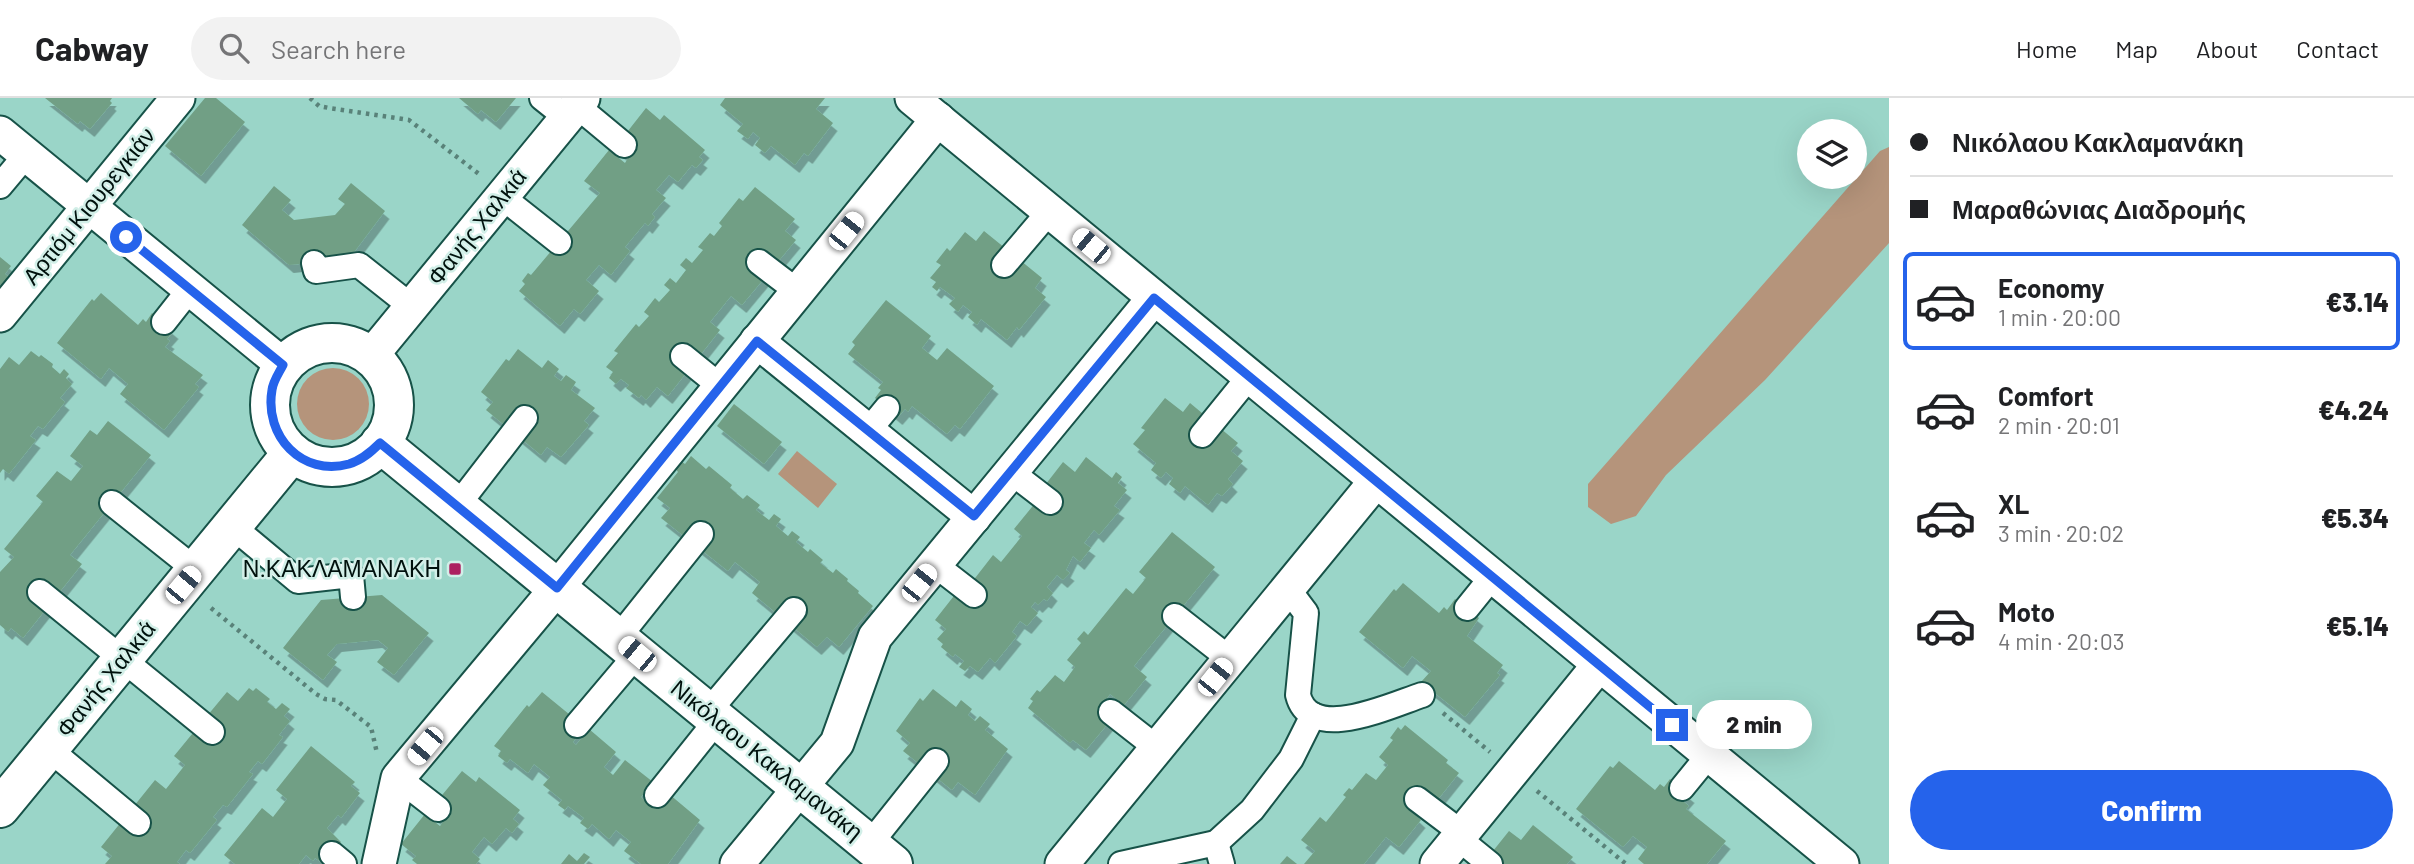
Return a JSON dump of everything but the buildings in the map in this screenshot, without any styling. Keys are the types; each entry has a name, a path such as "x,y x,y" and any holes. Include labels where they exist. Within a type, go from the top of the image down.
{"street":[{"path":"912,98 1709,755 1804,852 1842,864"},
{"name":"Αρτιόμ Κιουρεγκιάν","path":"0,315 89,206 166,102"},
{"name":"Φανής Χαλκιά","path":"371,356 503,195 567,105"},
{"path":"567,105 624,145"},
{"path":"379,864 397,786 938,119"},
{"path":"0,133 283,365"},
{"path":"0,186 26,155"},
{"path":"503,195 559,242"},
{"path":"1004,265 1049,212"},
{"path":"314,262 316,271 359,265 412,307"},
{"path":"759,262 797,292"},
{"path":"164,322 190,289"},
{"path":"737,864 837,743 875,637 1154,298"},
{"path":"757,341 878,419 974,516"},
{"path":"336,342 356,347 371,356 384,370 391,384 394,400 393,416 380,443 367,456 335,467 314,464 292,453 274,429 270,408 272,387 283,365 297,353 315,345 336,342"},
{"path":"683,356 720,386"},
{"path":"1202,435 1249,377"},
{"path":"457,506 525,418"},
{"name":"Νικόλαου Κακλαμανάκη","path":"380,443 885,858"},
{"name":"Φανής Χαλκιά","path":"0,808 292,453"},
{"path":"1011,472 1050,502"},
{"path":"1068,863 1157,748 1376,481"},
{"path":"112,503 189,577"},
{"path":"232,526 298,581 351,575 353,597"},
{"path":"577,725 701,534"},
{"path":"934,564 974,595"},
{"path":"1467,608 1492,577"},
{"path":"1287,589 1306,613 1298,695 1300,705 1313,715 1335,721 1422,695"},
{"path":"40,592 212,732"},
{"path":"657,794 794,610"},
{"path":"1175,616 1230,659"},
{"path":"1437,864 1599,665"},
{"path":"1111,712 1157,748"},
{"path":"1121,864 1219,853 1291,759 1313,715"},
{"path":"49,749 138,824"},
{"path":"1682,788 1709,755"},
{"path":"885,858 936,761"},
{"path":"397,786 438,809"},
{"path":"1417,799 1490,864"}],"path":[{"path":"310,98 319,106 409,120 503,195"},
{"path":"189,577 316,694 325,699 337,700 371,727 382,781 397,786"}],"shaded area":[{"path":"1889,147 1889,243 1765,380 1666,475 1636,516 1611,524 1588,507 1588,484 1847,189 1867,189 1867,166 1880,151"},
{"path":"333,368 353,374 363,384 369,404 363,424 353,434 333,440 313,434 303,424 297,404 303,384 313,374"},
{"path":"797,451 837,484 818,508 778,474"}],"place":[{"name":"Ν.ΚΑΚΛΑΜΑΝΑΚΗ","path":"455,569"}],"route":[{"path":"126,237 283,365 272,387 270,408 274,429 292,453 314,464 335,467 367,456 380,443 557,588 757,341 974,516 1154,298 1672,725"}]}
